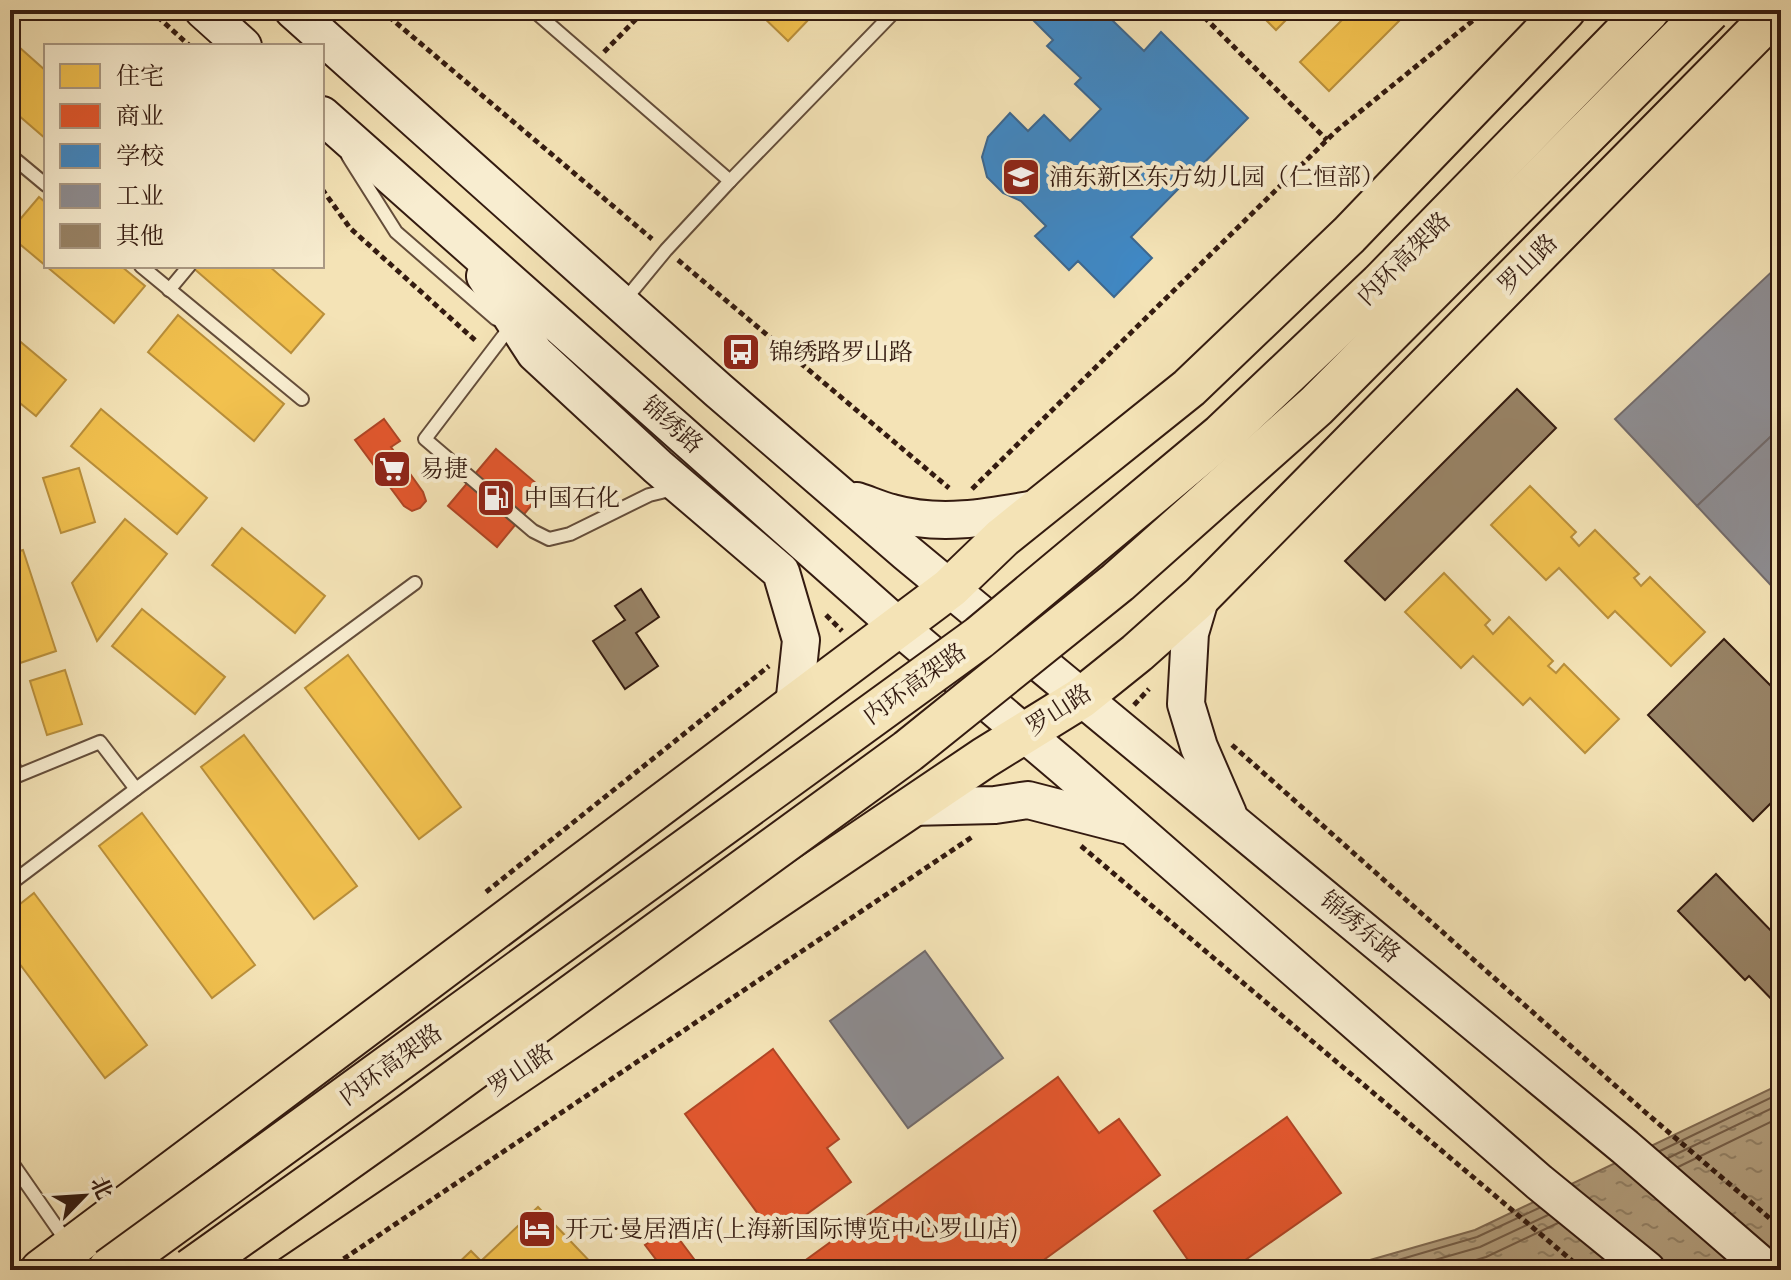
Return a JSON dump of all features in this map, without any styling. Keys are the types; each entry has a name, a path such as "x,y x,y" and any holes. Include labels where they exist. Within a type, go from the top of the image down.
{"highway":[{"name":"内环高架路","path":"109,1270 980,637 1222,435 1381,284 1648,10"},
{"name":"内环高架路","path":"191,1270 425,1104 896,760 1118,582 1316,406 1709,10"}],"main road":[{"path":"203,10 241,44"},
{"path":"293,10 718,390 950,588"},
{"path":"56,1259 950,588 1003,537 1189,388 1349,235 1565,10"},
{"name":"罗山路","path":"226,1270 910,807 1081,698 1137,653 1201,596 1778,10"},
{"name":"锦绣路","path":"324,118 1023,734"},
{"path":"460,238 522,341 682,487 781,572 801,640 794,706"},
{"path":"840,495 894,514 940,521 984,519 1040,508"},
{"name":"锦绣东路","path":"950,588 1625,1147 1767,1270"},
{"path":"1201,596 1190,633 1186,704 1199,747 1230,819"},
{"path":"1023,734 1539,1182 1647,1270"},
{"path":"910,807 995,805 1028,800 1132,826"}],"lane":[{"path":"533,10 730,181"},
{"path":"622,304 666,250 730,181 896,10"},
{"path":"324,119 396,232 522,341 425,439 533,531 549,539 570,534 649,495 682,487"},
{"path":"10,155 44,183"},
{"path":"143,268 302,399"},
{"path":"169,290 187,268"},
{"path":"10,884 415,583"},
{"path":"10,756 17,776 100,742 136,789"},
{"path":"10,1160 56,1259"}],"path":[{"path":"150,10 188,44"},
{"path":"593,62 645,10"},
{"path":"1197,10 1327,140"},
{"path":"940,521 1327,140 1486,10"},
{"path":"830,619 863,594"},
{"path":"327,1270 975,836"},
{"path":"1076,841 1583,1270"},
{"path":"1645,1112 1781,1228"}],"water":[{"path":"1781,1084 1781,1270 1335,1270 1475,1230"}],"building: 住宅":[{"path":"756,10 803,10 811,17 788,41"},
{"path":"1264,10 1296,10 1276,30 1260,14"},
{"path":"1352,10 1410,10 1329,91 1300,62"},
{"path":"10,39 44,69 44,137 10,108"},
{"path":"39,197 44,201 44,264 10,236 10,231"},
{"path":"48,268 123,268 145,286 114,323"},
{"path":"193,268 271,268 324,314 291,353"},
{"path":"178,315 284,404 254,441 148,352"},
{"path":"10,333 66,380 36,416 10,395"},
{"path":"101,409 207,498 177,534 71,446"},
{"path":"79,468 95,522 61,533 43,478"},
{"path":"1530,486 1576,532 1571,537 1579,546 1595,530 1639,574 1634,578 1641,586 1650,577 1705,632 1671,666 1615,611 1608,618 1559,568 1546,580 1491,525"},
{"path":"125,519 167,554 97,641 72,583"},
{"path":"242,528 325,596 295,633 212,565"},
{"path":"23,550 56,651 11,666 10,554"},
{"path":"1444,573 1490,620 1485,625 1493,634 1509,617 1553,661 1548,666 1556,673 1564,664 1619,719 1585,753 1530,698 1523,705 1473,656 1461,668 1405,612"},
{"path":"142,609 225,677 195,714 112,646"},
{"path":"348,655 461,807 419,839 305,688"},
{"path":"65,670 82,724 47,735 30,681"},
{"path":"244,735 357,886 314,919 201,767"},
{"path":"142,813 255,965 212,998 99,846"},
{"path":"34,893 147,1045 105,1078 10,951 10,912"},
{"name":"开元·曼居酒店(上海新国际博览中心罗山店)","path":"538,1207 598,1270 451,1270 471,1251 481,1261"}],"building: 商业":[{"name":"易捷","path":"384,419 400,441 391,447 426,501 412,511 404,506 355,440"},
{"name":"中国石化","path":"496,449 544,490 497,547 448,506"},
{"path":"773,1049 839,1139 827,1148 851,1182 775,1237 685,1114"},
{"path":"1058,1077 1099,1133 1119,1119 1160,1175 1030,1270 792,1270"},
{"path":"1287,1117 1341,1193 1231,1270 1195,1270 1154,1211"},
{"path":"670,1227 697,1263 688,1270 664,1270 645,1245"}],"building: 学校":[{"path":"1045,10 1114,10 1118,14 1112,20 1144,51 1161,32 1248,118 1131,237 1152,258 1114,297 1078,261 1069,270 1035,236 1046,226 1021,201 1003,193 987,177 982,157 988,137 1010,113 1028,131 1044,115 1070,141 1101,109 1075,84 1081,78 1047,46 1053,40 1034,21"}],"building: 工业":[{"path":"1780,264 1781,427 1697,506 1615,419"},
{"path":"1781,427 1781,596 1697,506"},
{"path":"925,951 1003,1058 908,1128 830,1021"}],"building: 其他":[{"path":"1517,389 1556,428 1385,600 1345,561"},
{"path":"641,589 659,617 636,633 658,666 625,689 593,641 625,620 615,606"},
{"path":"1724,639 1781,696 1781,793 1753,821 1648,715"},
{"path":"1716,874 1781,941 1781,1009 1749,976 1745,980 1678,911"}],"place":[{"name":"浦东新区东方幼儿园（仁恒部）","path":"1021,177"},
{"name":"锦绣路罗山路","path":"741,352"},
{"name":"易捷","path":"392,469"},
{"name":"中国石化","path":"496,498"},
{"name":"开元·曼居酒店(上海新国际博览中心罗山店)","path":"537,1229"}]}
